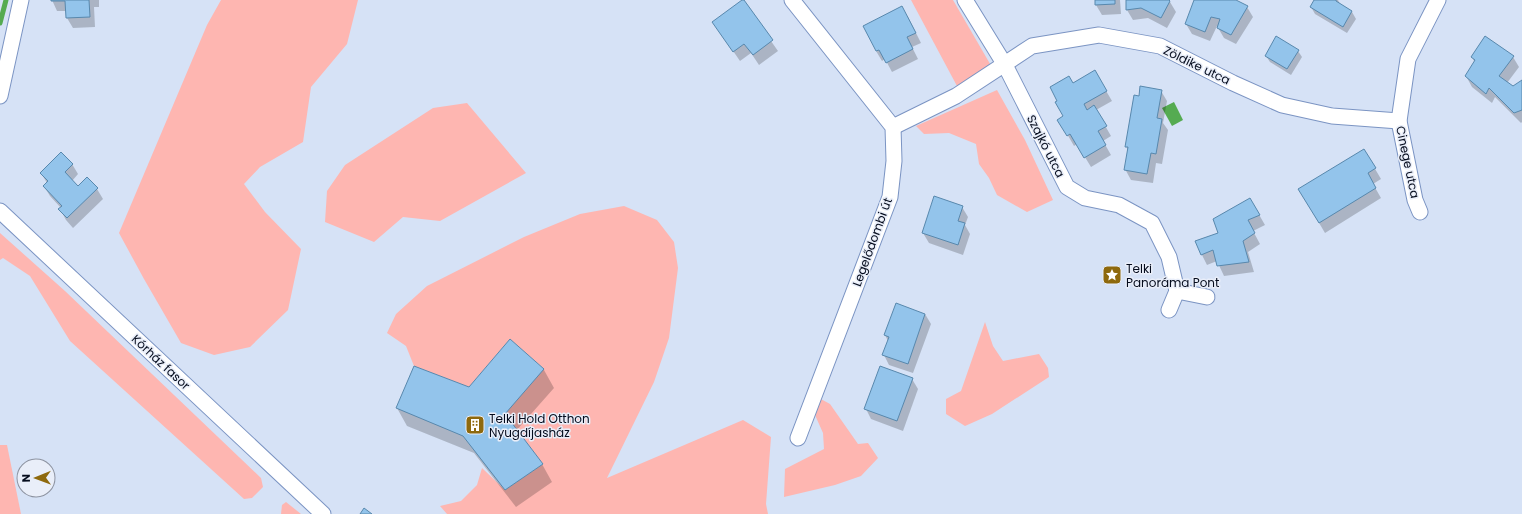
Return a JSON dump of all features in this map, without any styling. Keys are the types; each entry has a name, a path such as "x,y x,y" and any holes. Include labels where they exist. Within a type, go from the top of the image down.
{"street":[{"path":"0,96 21,0"},
{"path":"792,0 893,127"},
{"name":"Szajkó utca","path":"965,0 1005,65 1067,187 1085,198 1119,205 1152,222 1169,257 1177,291"},
{"name":"Cinege utca","path":"1420,212 1415,200 1399,121 1408,58 1438,0"},
{"name":"Zöldike utca","path":"893,127 956,96 1032,46 1099,34 1160,46 1233,83 1282,105 1332,116 1399,121"},
{"name":"Legelődombi út","path":"798,438 890,197 894,161 893,127"},
{"name":"Kórház fasor","path":"0,211 323,514"},
{"path":"1169,310 1177,291 1207,297"}],"shaded area":[{"path":"221,0 358,0 347,44 311,87 303,142 260,167 244,184 265,212 301,249 288,310 250,347 214,355 181,343 119,233 207,25"},
{"path":"911,0 953,0 993,69 957,86"},
{"path":"997,90 1025,140 1053,200 1027,212 997,195 989,178 979,164 976,144 949,133 924,134 916,126"},
{"path":"1174,102 1183,120 1172,126 1162,108"},
{"path":"467,103 526,173 440,221 403,217 374,242 325,222 327,191 345,165 433,108"},
{"path":"624,206 657,220 674,242 678,268 669,338 654,382 607,478 743,420 771,437 766,504 768,514 447,514 440,506 461,501 477,485 482,468 505,490 543,464 505,414 543,368 510,339 469,387 414,366 406,346 387,333 396,314 427,286 524,237 580,214"},
{"path":"0,233 65,291 261,478 263,487 252,498 244,499 70,341 30,276 3,258 0,260"},
{"path":"985,322 993,346 1003,361 1039,354 1048,368 1049,377 992,414 965,426 946,414 946,399 961,391"},
{"path":"819,398 830,404 858,444 868,443 878,458 861,476 835,485 784,497 785,469 824,449 823,433 815,415"},
{"path":"0,445 7,445 16,489 16,498 18,498 21,514 0,514"},
{"path":"286,502 301,514 281,514 282,505"}],"building":[{"path":"51,0 89,0 90,17 66,18 65,1"},
{"path":"744,0 773,40 753,55 744,44 733,52 712,22"},
{"path":"1095,0 1115,0 1115,4 1095,5"},
{"path":"1126,0 1170,1 1161,18 1141,8 1126,10"},
{"path":"1194,0 1236,0 1248,6 1231,35 1217,28 1220,19 1211,17 1205,32 1185,24"},
{"path":"1314,0 1336,0 1352,11 1343,27 1310,7"},
{"path":"902,6 916,33 907,37 913,49 886,63 879,50 876,51 863,26"},
{"path":"1276,36 1299,50 1287,69 1265,56"},
{"path":"1485,36 1514,56 1499,76 1513,86 1522,80 1522,110 1514,113 1489,88 1486,94 1465,76 1475,60 1471,57"},
{"path":"1095,70 1107,91 1084,104 1087,110 1094,105 1107,126 1098,131 1106,145 1084,158 1070,134 1067,136 1057,120 1063,116 1055,102 1057,101 1050,87 1069,76 1073,83"},
{"path":"1140,86 1162,90 1157,118 1162,119 1156,154 1151,153 1147,174 1124,170 1128,147 1125,147 1134,95 1139,96"},
{"path":"1364,149 1376,168 1368,173 1376,188 1319,223 1298,189"},
{"path":"61,152 73,164 65,172 78,186 87,177 98,188 67,218 58,209 62,206 43,186 48,181 40,173"},
{"path":"934,196 963,206 958,221 965,223 958,245 922,233"},
{"path":"1250,198 1260,215 1248,220 1255,233 1243,241 1249,262 1217,266 1213,250 1201,255 1195,241 1218,233 1213,219"},
{"path":"896,303 925,314 908,364 882,355 889,337 884,335"},
{"name":"Telki Hold Otthon Nyugdíjasház","path":"510,339 544,369 505,414 543,464 505,490 463,436 396,408 414,366 469,387"},
{"path":"880,366 913,378 897,421 864,409"},
{"path":"364,508 372,514 360,514"}],"waterway":[{"path":"0,23 6,0"}],"place":[{"name":"Telki Panoráma Pont","path":"1112,275"},
{"name":"Telki Hold Otthon Nyugdíjasház","path":"475,425"}]}
